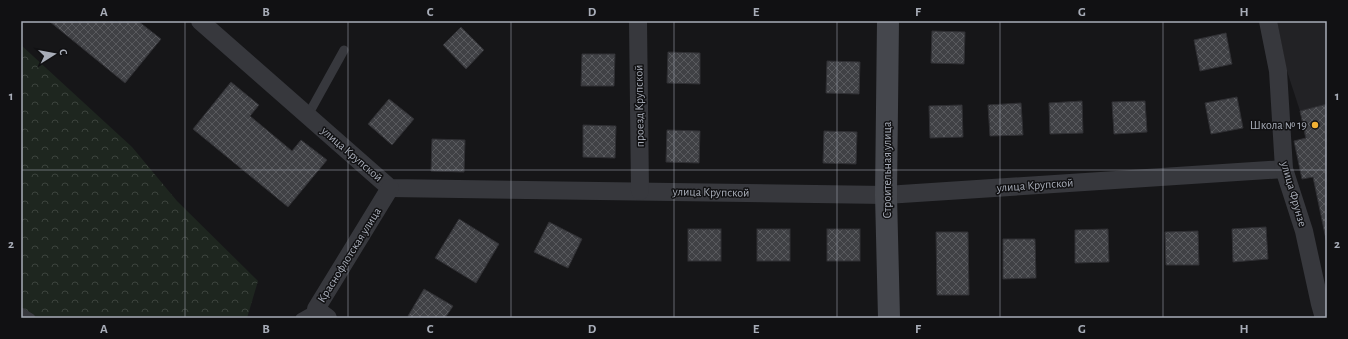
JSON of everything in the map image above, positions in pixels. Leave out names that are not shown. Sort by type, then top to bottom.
[{"type":"street","name":"улица Крупской","points":[[200,21],[390,188],[886,195],[1284,169]]},
{"type":"street","name":"проезд Крупской","points":[[638,21],[640,191]]},
{"type":"street","name":"Строительная улица","points":[[888,21],[886,195],[890,318]]},
{"type":"street","name":"улица Фрунзе","points":[[1268,21],[1278,71],[1284,169],[1304,230],[1324,318]]},
{"type":"street","name":"Краснофлотская улица","points":[[315,315],[390,188]]},
{"type":"lane","points":[[308,115],[344,50]]},
{"type":"lane","points":[[21,312],[31,318]]},
{"type":"shaded area","name":"Школа № 19","points":[[1277,21],[1327,21],[1327,244],[1313,177],[1302,179],[1294,141],[1305,138],[1300,111],[1286,68]]},
{"type":"green space","points":[[21,45],[132,147],[177,201],[258,281],[247,318],[21,318]]},
{"type":"building","points":[[49,21],[138,21],[161,39],[125,83]]},
{"type":"building","points":[[461,27],[484,50],[466,69],[443,45]]},
{"type":"building","points":[[932,31],[965,32],[964,64],[931,63]]},
{"type":"building","points":[[1226,33],[1232,64],[1200,71],[1194,40]]},
{"type":"building","points":[[668,52],[700,53],[700,84],[667,83]]},
{"type":"building","points":[[582,54],[615,54],[614,86],[581,86]]},
{"type":"building","points":[[827,61],[860,62],[859,94],[826,93]]},
{"type":"building","points":[[231,82],[259,105],[250,116],[292,151],[301,140],[327,160],[288,207],[193,129]]},
{"type":"building","points":[[1237,97],[1243,128],[1211,134],[1205,103]]},
{"type":"building","points":[[389,99],[414,119],[392,145],[368,124]]},
{"type":"building","points":[[1082,101],[1083,133],[1050,134],[1049,103]]},
{"type":"building","points":[[1145,101],[1147,132],[1114,134],[1112,102]]},
{"type":"building","points":[[1021,103],[1023,135],[990,136],[988,105]]},
{"type":"building","points":[[1327,104],[1327,244],[1313,177],[1302,179],[1294,141],[1306,138],[1300,111]]},
{"type":"building","points":[[962,105],[963,137],[930,138],[929,106]]},
{"type":"building","points":[[583,125],[616,126],[615,158],[583,157]]},
{"type":"building","points":[[667,130],[700,131],[699,163],[666,162]]},
{"type":"building","points":[[824,131],[857,132],[856,164],[823,163]]},
{"type":"building","points":[[432,139],[465,140],[464,172],[431,171]]},
{"type":"building","points":[[459,219],[499,244],[476,283],[435,258]]},
{"type":"building","points":[[549,222],[582,239],[568,268],[534,252]]},
{"type":"building","points":[[1266,227],[1268,259],[1233,262],[1232,229]]},
{"type":"building","points":[[688,229],[721,229],[721,261],[688,261]]},
{"type":"building","points":[[757,229],[790,229],[790,261],[757,261]]},
{"type":"building","points":[[827,229],[860,229],[860,261],[827,261]]},
{"type":"building","points":[[1108,229],[1109,262],[1075,263],[1075,230]]},
{"type":"building","points":[[1198,231],[1199,265],[1166,265],[1165,232]]},
{"type":"building","points":[[936,232],[968,232],[969,295],[937,295]]},
{"type":"building","points":[[1003,239],[1035,239],[1036,278],[1003,279]]},
{"type":"building","points":[[424,289],[453,306],[445,318],[411,318],[408,316]]},
{"type":"place","name":"Школа № 19","points":[[1315,125]]}]
